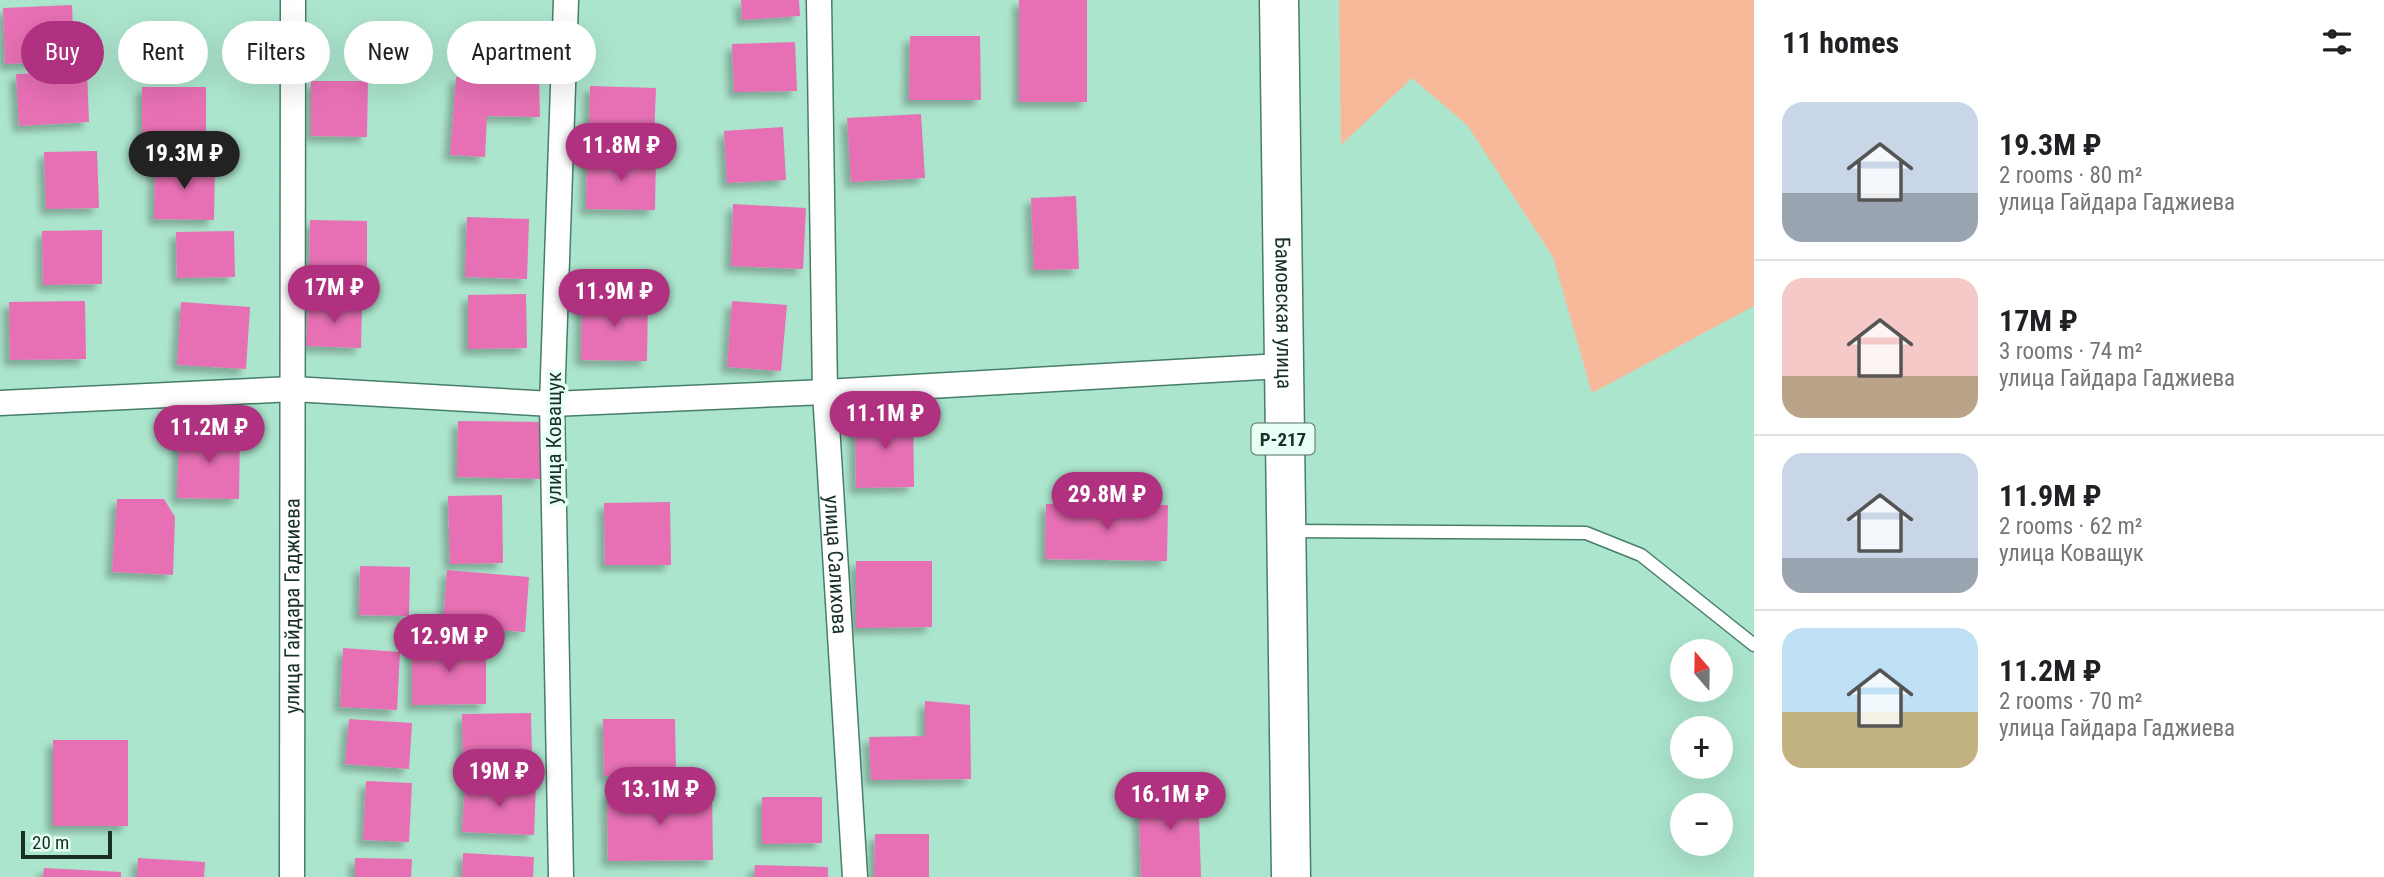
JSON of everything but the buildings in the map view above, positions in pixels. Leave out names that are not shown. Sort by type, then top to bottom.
[{"type":"highway","name":"Бамовская улица","points":[[1279,0],[1291,877]]},
{"type":"street","name":"улица Гайдара Гаджиева","points":[[292,877],[293,0]]},
{"type":"street","name":"улица Коващук","points":[[561,877],[552,404],[566,0]]},
{"type":"street","name":"улица Салихова","points":[[819,0],[825,392],[855,877]]},
{"type":"street","points":[[0,403],[293,389],[552,404],[825,392],[1282,366]]},
{"type":"lane","points":[[1285,531],[1586,533],[1641,555],[1754,645]]},
{"type":"shaded area","points":[[1339,0],[1754,0],[1754,306],[1592,393],[1553,257],[1468,126],[1412,78],[1341,145]]}]
